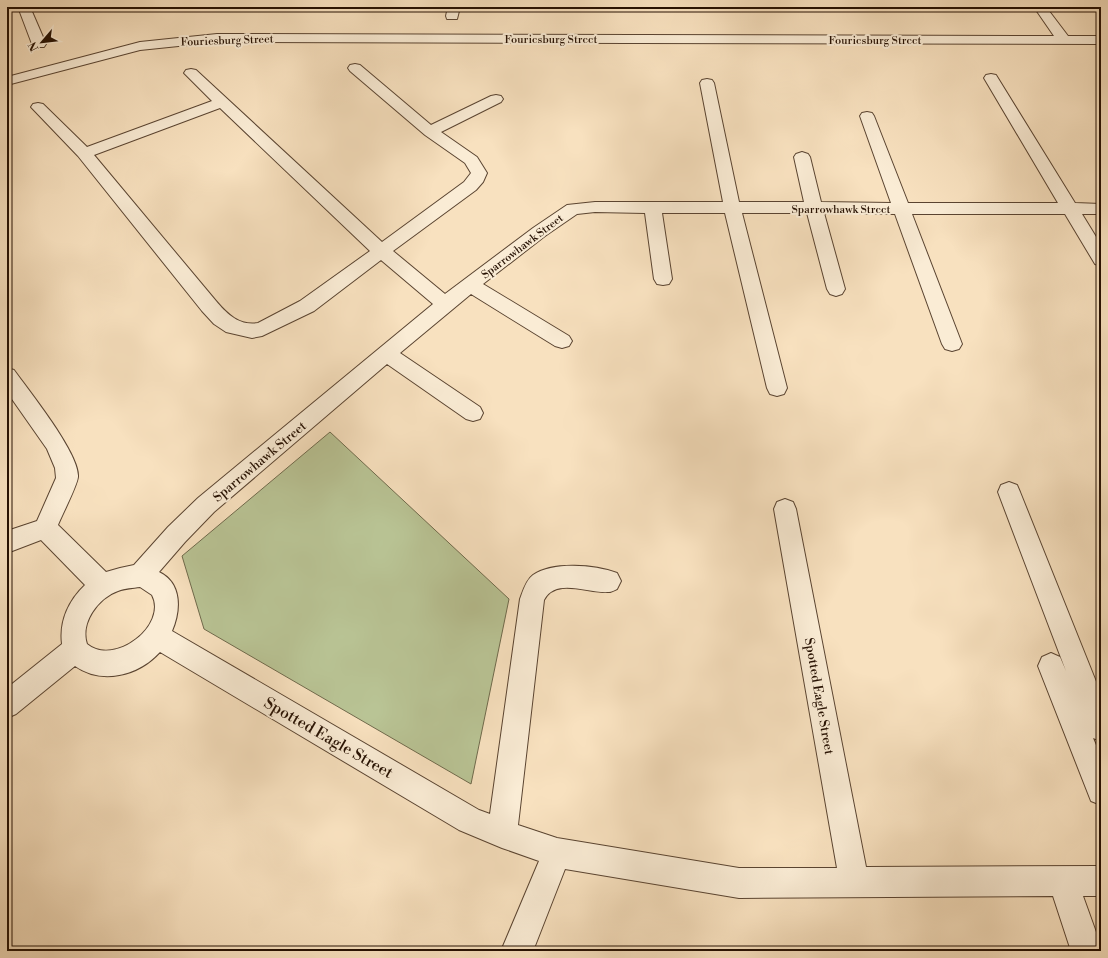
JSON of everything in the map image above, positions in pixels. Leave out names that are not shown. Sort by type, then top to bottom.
[{"type":"street","points":[[24,7],[39,44]]},
{"type":"street","points":[[1040,7],[1064,40]]},
{"type":"street","name":"Fouriesburg Street","points":[[7,82],[140,46],[216,38],[1101,40]]},
{"type":"street","points":[[38,107],[84,153],[221,319],[233,327],[252,331],[262,329],[307,306],[470,186],[477,178],[479,173],[471,160],[430,132],[355,68]]},
{"type":"street","points":[[191,73],[381,251],[445,304]]},
{"type":"street","points":[[991,78],[1101,260]]},
{"type":"street","points":[[707,82],[732,208],[777,388]]},
{"type":"street","points":[[430,132],[496,99]]},
{"type":"street","points":[[84,153],[223,102]]},
{"type":"street","name":"Sparrowhawk Street","points":[[867,116],[952,344]]},
{"type":"street","points":[[802,157],[814,209],[836,289]]},
{"type":"street","name":"Sparrowhawk Street","points":[[140,576],[165,545],[190,519],[445,304],[539,232],[561,216],[573,210],[595,208],[1101,209]]},
{"type":"street","points":[[653,208],[663,279]]},
{"type":"street","points":[[470,285],[562,341]]},
{"type":"street","points":[[386,354],[473,413]]},
{"type":"street","points":[[7,376],[55,444],[66,468],[67,478],[45,528],[7,542]]},
{"type":"street","points":[[1009,492],[1101,728]]},
{"type":"street","name":"Spotted Eagle Street","points":[[786,509],[854,882]]},
{"type":"street","points":[[45,528],[103,586]]},
{"type":"street","points":[[140,576],[152,580],[160,586],[166,598],[167,607],[164,623],[157,636],[143,651],[129,659],[110,665],[93,663],[80,655],[75,649],[72,635],[74,622],[81,607],[89,597],[103,586],[123,578],[140,576]]},
{"type":"street","points":[[502,834],[532,599],[541,583],[557,577],[609,581]]},
{"type":"street","name":"Spotted Eagle Street","points":[[157,636],[469,820],[502,834],[557,853],[740,883],[1101,880]]},
{"type":"street","points":[[7,706],[75,649]]},
{"type":"street","points":[[1051,666],[1101,791]]},
{"type":"street","points":[[517,951],[557,853]]},
{"type":"street","points":[[1063,881],[1087,951]]},
{"type":"green space","points":[[330,432],[509,599],[471,784],[204,629],[182,556]]}]
